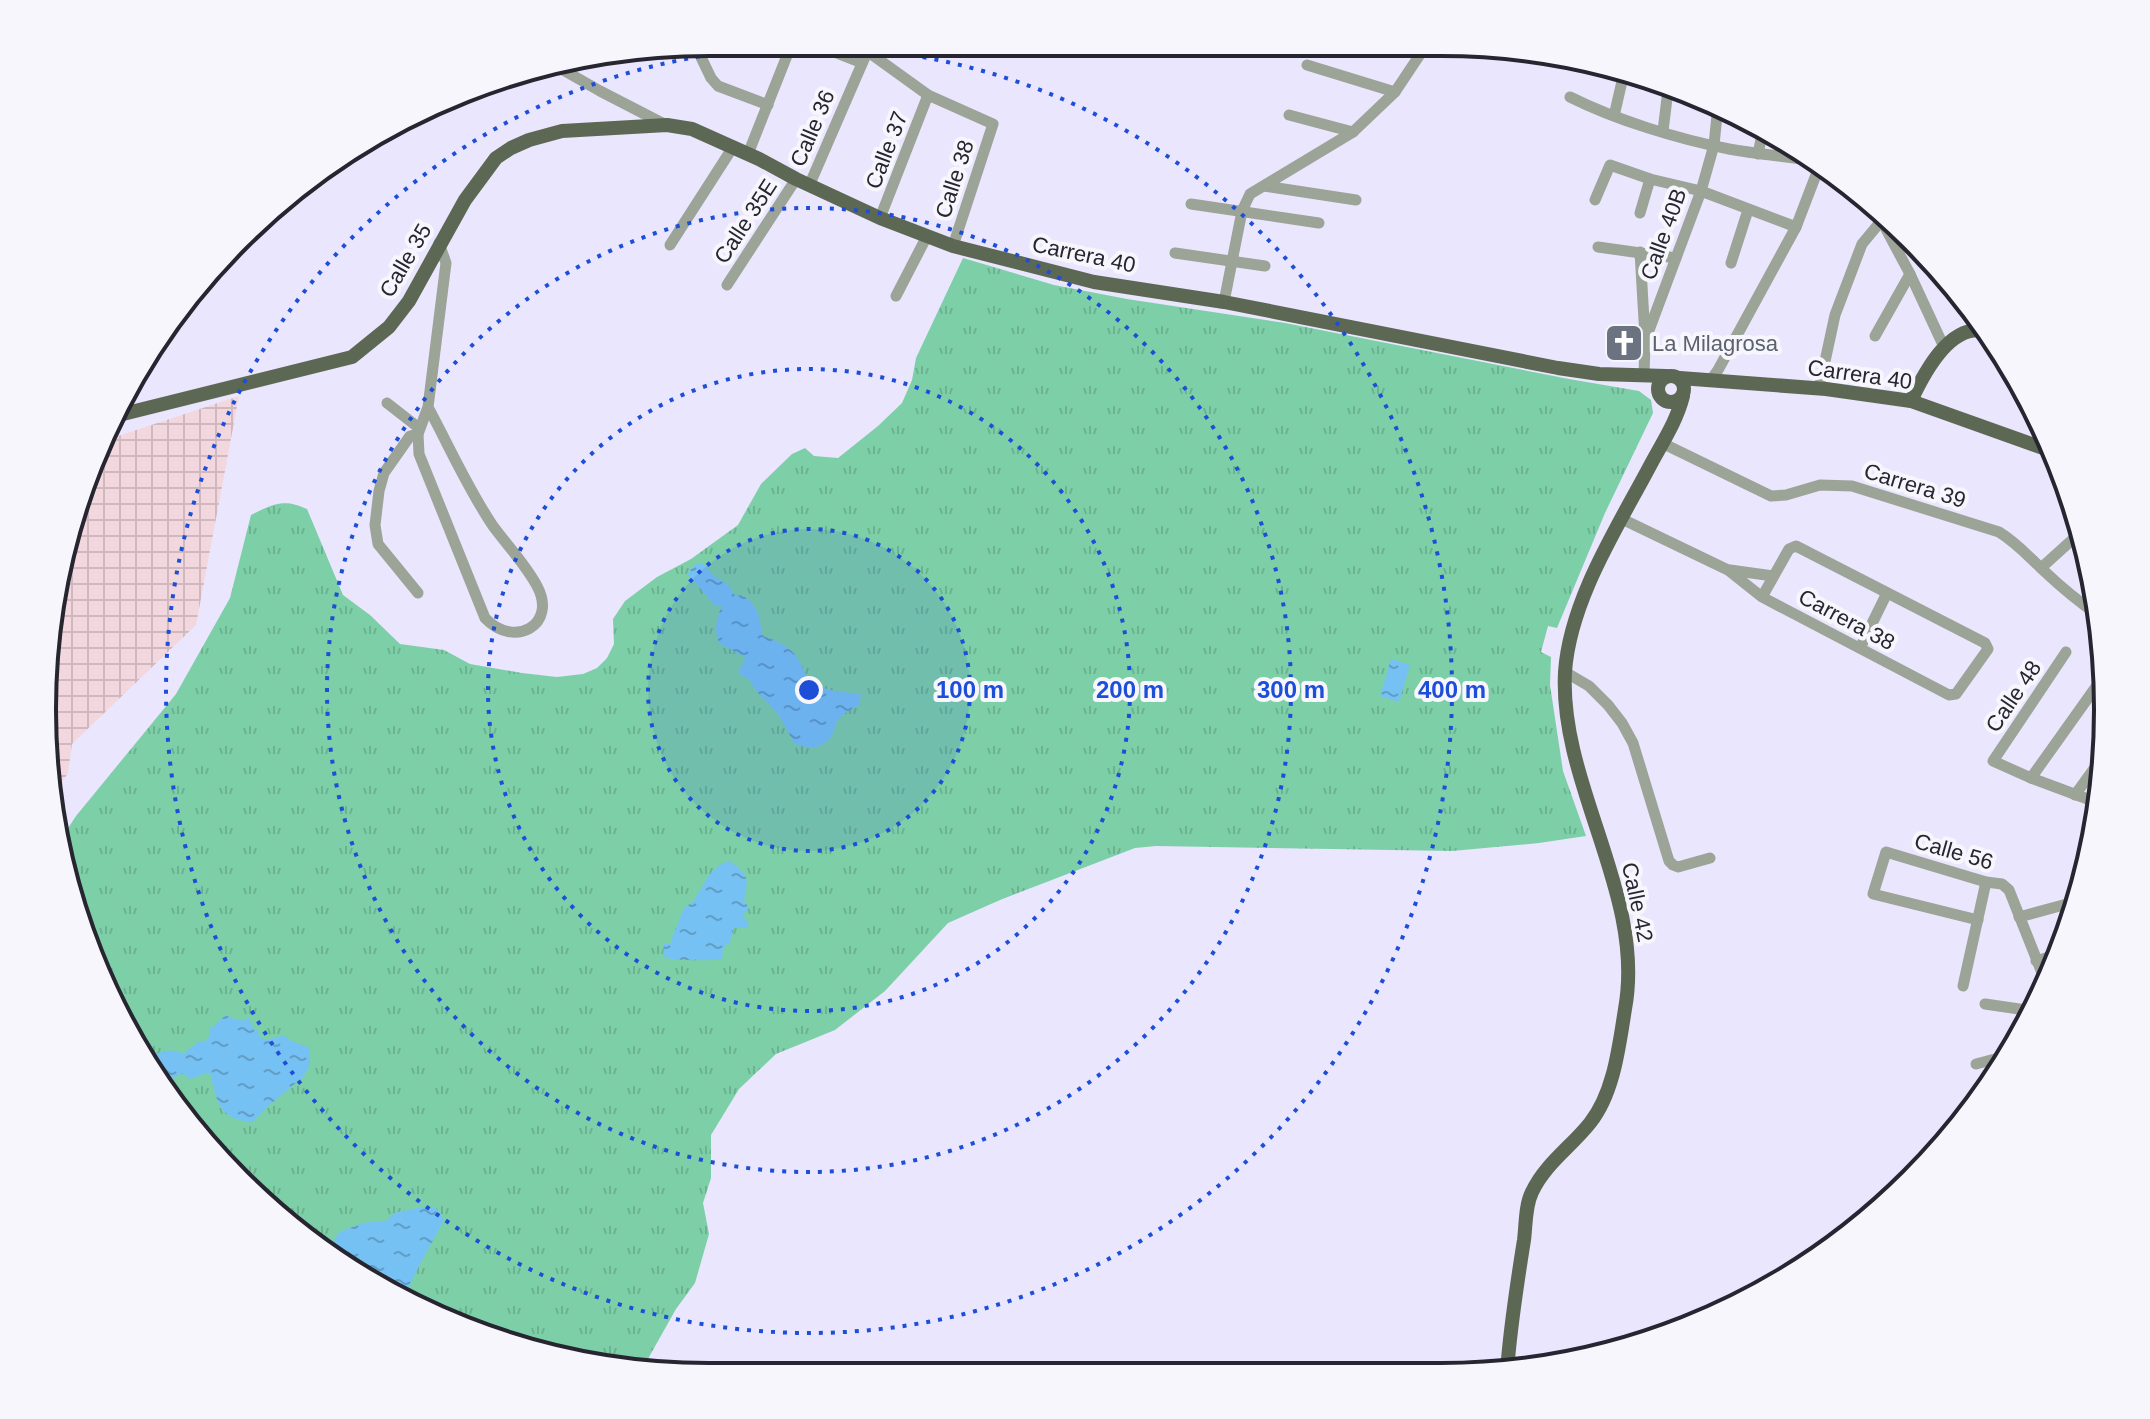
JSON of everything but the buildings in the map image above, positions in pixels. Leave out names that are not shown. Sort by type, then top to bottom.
[{"type":"main road","name":"Carrera 40","points":[[667,125],[692,129],[880,218],[953,246],[1094,282],[1224,302],[1558,368],[1639,376],[1678,386]]},
{"type":"main road","name":"Calle 35","points":[[127,413],[352,357],[389,327],[409,301],[439,243],[482,174],[496,158],[529,140],[562,131],[667,125]]},
{"type":"main road","points":[[1911,401],[1944,347],[1963,332],[1973,331]]},
{"type":"main road","name":"Carrera 40","points":[[1639,376],[1660,395]]},
{"type":"main road","name":"Carrera 40","points":[[1706,380],[1819,389],[1911,401],[2039,446]]},
{"type":"main road","points":[[1663,441],[1660,382],[1678,386],[1706,380]]},
{"type":"main road","points":[[1660,395],[1673,402],[1678,386]]},
{"type":"main road","name":"Calle 42","points":[[1508,1359],[1530,1195],[1543,1172],[1591,1122],[1602,1103],[1619,1044],[1629,989],[1623,925],[1569,727],[1565,672],[1571,636],[1597,566],[1672,427],[1678,386]]},
{"type":"street","points":[[701,56],[718,86],[768,105]]},
{"type":"street","name":"Calle 35E","points":[[748,154],[787,56]]},
{"type":"street","points":[[844,56],[862,63]]},
{"type":"street","name":"Calle 36","points":[[802,182],[865,56]]},
{"type":"street","points":[[880,56],[928,95]]},
{"type":"street","points":[[1224,302],[1242,211],[1250,194],[1353,132],[1395,92],[1419,56]]},
{"type":"street","points":[[1307,65],[1395,92]]},
{"type":"street","name":"Carrera 40","points":[[571,71],[667,125]]},
{"type":"street","points":[[1614,116],[1622,82]]},
{"type":"street","name":"Calle 38","points":[[928,95],[993,124],[953,246]]},
{"type":"street","name":"Calle 37","points":[[880,218],[928,95]]},
{"type":"street","points":[[1570,97],[1614,116],[1663,131],[1714,145],[1789,157]]},
{"type":"street","points":[[1663,131],[1667,97]]},
{"type":"street","points":[[1289,115],[1353,132]]},
{"type":"street","name":"Calle 40B","points":[[1639,376],[1645,341],[1701,191],[1714,145],[1717,117]]},
{"type":"street","points":[[1758,154],[1761,140]]},
{"type":"street","points":[[670,245],[733,147]]},
{"type":"street","points":[[1595,200],[1610,165],[1650,179],[1701,191],[1796,227]]},
{"type":"street","points":[[1706,380],[1718,370],[1796,227],[1816,175]]},
{"type":"street","points":[[1640,213],[1650,179]]},
{"type":"street","name":"Calle 35E","points":[[727,285],[802,182]]},
{"type":"street","points":[[1264,186],[1356,200]]},
{"type":"street","points":[[1191,204],[1319,223]]},
{"type":"street","points":[[1731,263],[1748,210]]},
{"type":"street","points":[[1819,389],[1835,315],[1862,244],[1878,225]]},
{"type":"street","points":[[1890,235],[1944,347]]},
{"type":"street","points":[[896,296],[927,236]]},
{"type":"street","points":[[428,407],[492,524],[538,586],[543,602],[541,616],[532,627],[514,633],[495,629],[485,618],[419,454],[418,431],[428,407],[446,263],[439,243]]},
{"type":"street","points":[[1598,247],[1676,258]]},
{"type":"street","points":[[1640,252],[1645,341]]},
{"type":"street","points":[[1175,253],[1265,266]]},
{"type":"street","points":[[1875,336],[1910,274]]},
{"type":"street","points":[[387,403],[418,431]]},
{"type":"street","points":[[418,431],[410,436],[384,473],[375,525],[378,544],[418,593]]},
{"type":"street","name":"Carrera 39","points":[[1663,441],[1771,496],[1820,485],[1852,486],[1999,532],[2016,542],[2085,606]]},
{"type":"street","name":"Carrera 38","points":[[1622,519],[1728,570],[1762,597],[1952,696],[1956,694],[1988,645],[1887,593]]},
{"type":"street","points":[[2041,568],[2072,540]]},
{"type":"street","points":[[1762,597],[1792,547],[1796,546],[1887,593],[1860,648]]},
{"type":"street","name":"Carrera 38","points":[[1728,570],[1773,576]]},
{"type":"street","name":"Calle 48","points":[[2031,778],[1993,761],[2066,652]]},
{"type":"street","points":[[1565,672],[1589,686],[1622,723],[1633,743],[1669,861],[1678,867],[1710,858]]},
{"type":"street","points":[[2087,799],[2031,778],[2094,690]]},
{"type":"street","points":[[2075,795],[2090,774]]},
{"type":"street","name":"Calle 56","points":[[1978,920],[1873,894],[1886,852],[2002,884],[2009,890],[2019,917]]},
{"type":"street","points":[[1963,986],[1986,882]]},
{"type":"street","points":[[2040,969],[2019,917],[2064,905]]},
{"type":"street","points":[[2036,961],[2045,958]]},
{"type":"street","points":[[1985,1004],[2021,1009]]},
{"type":"street","points":[[1976,1064],[1992,1060]]},
{"type":"shaded area","points":[[239,396],[196,625],[72,744],[68,773],[61,784],[56,710],[62,624],[78,540],[116,437]]},
{"type":"green space","points":[[963,258],[1054,285],[1285,323],[1639,391],[1651,400],[1653,413],[1605,513],[1557,628],[1548,626],[1541,652],[1551,657],[1550,685],[1563,771],[1586,836],[1452,851],[1135,848],[948,923],[885,991],[835,1030],[776,1054],[739,1089],[711,1135],[711,1178],[703,1203],[709,1234],[695,1283],[676,1309],[648,1360],[582,1350],[499,1328],[420,1296],[346,1253],[247,1172],[166,1073],[123,999],[106,960],[78,879],[68,829],[176,694],[230,598],[251,515],[279,504],[307,509],[343,595],[370,615],[400,644],[444,650],[470,664],[522,673],[557,677],[583,674],[597,668],[607,658],[614,644],[613,619],[625,601],[738,525],[761,484],[792,454],[805,448],[814,456],[838,458],[878,426],[902,403],[912,380],[916,358]]},
{"type":"water","points":[[702,563],[727,584],[735,596],[742,595],[753,604],[763,636],[792,652],[812,682],[829,690],[861,694],[859,705],[840,718],[831,736],[822,745],[795,744],[778,714],[748,678],[740,675],[746,658],[719,643],[717,638],[716,624],[722,606],[713,605],[687,574],[696,564]]},
{"type":"water","points":[[1391,659],[1410,665],[1399,702],[1380,696]]},
{"type":"water","points":[[730,861],[746,878],[744,901],[749,908],[744,918],[749,923],[747,928],[734,928],[730,942],[723,948],[722,959],[663,957],[664,944],[672,944],[684,908],[693,902],[709,875],[721,864]]},
{"type":"water","points":[[226,1015],[240,1020],[249,1018],[259,1037],[267,1040],[284,1035],[310,1048],[310,1065],[303,1077],[253,1122],[233,1118],[221,1108],[210,1073],[190,1079],[182,1073],[171,1079],[155,1055],[169,1051],[183,1054],[198,1042],[208,1040],[210,1029]]},
{"type":"water","points":[[422,1207],[436,1208],[444,1219],[408,1289],[332,1243],[340,1232],[362,1223],[386,1221],[394,1213]]},
{"type":"place","name":"La Milagrosa","points":[[1624,343]]}]
